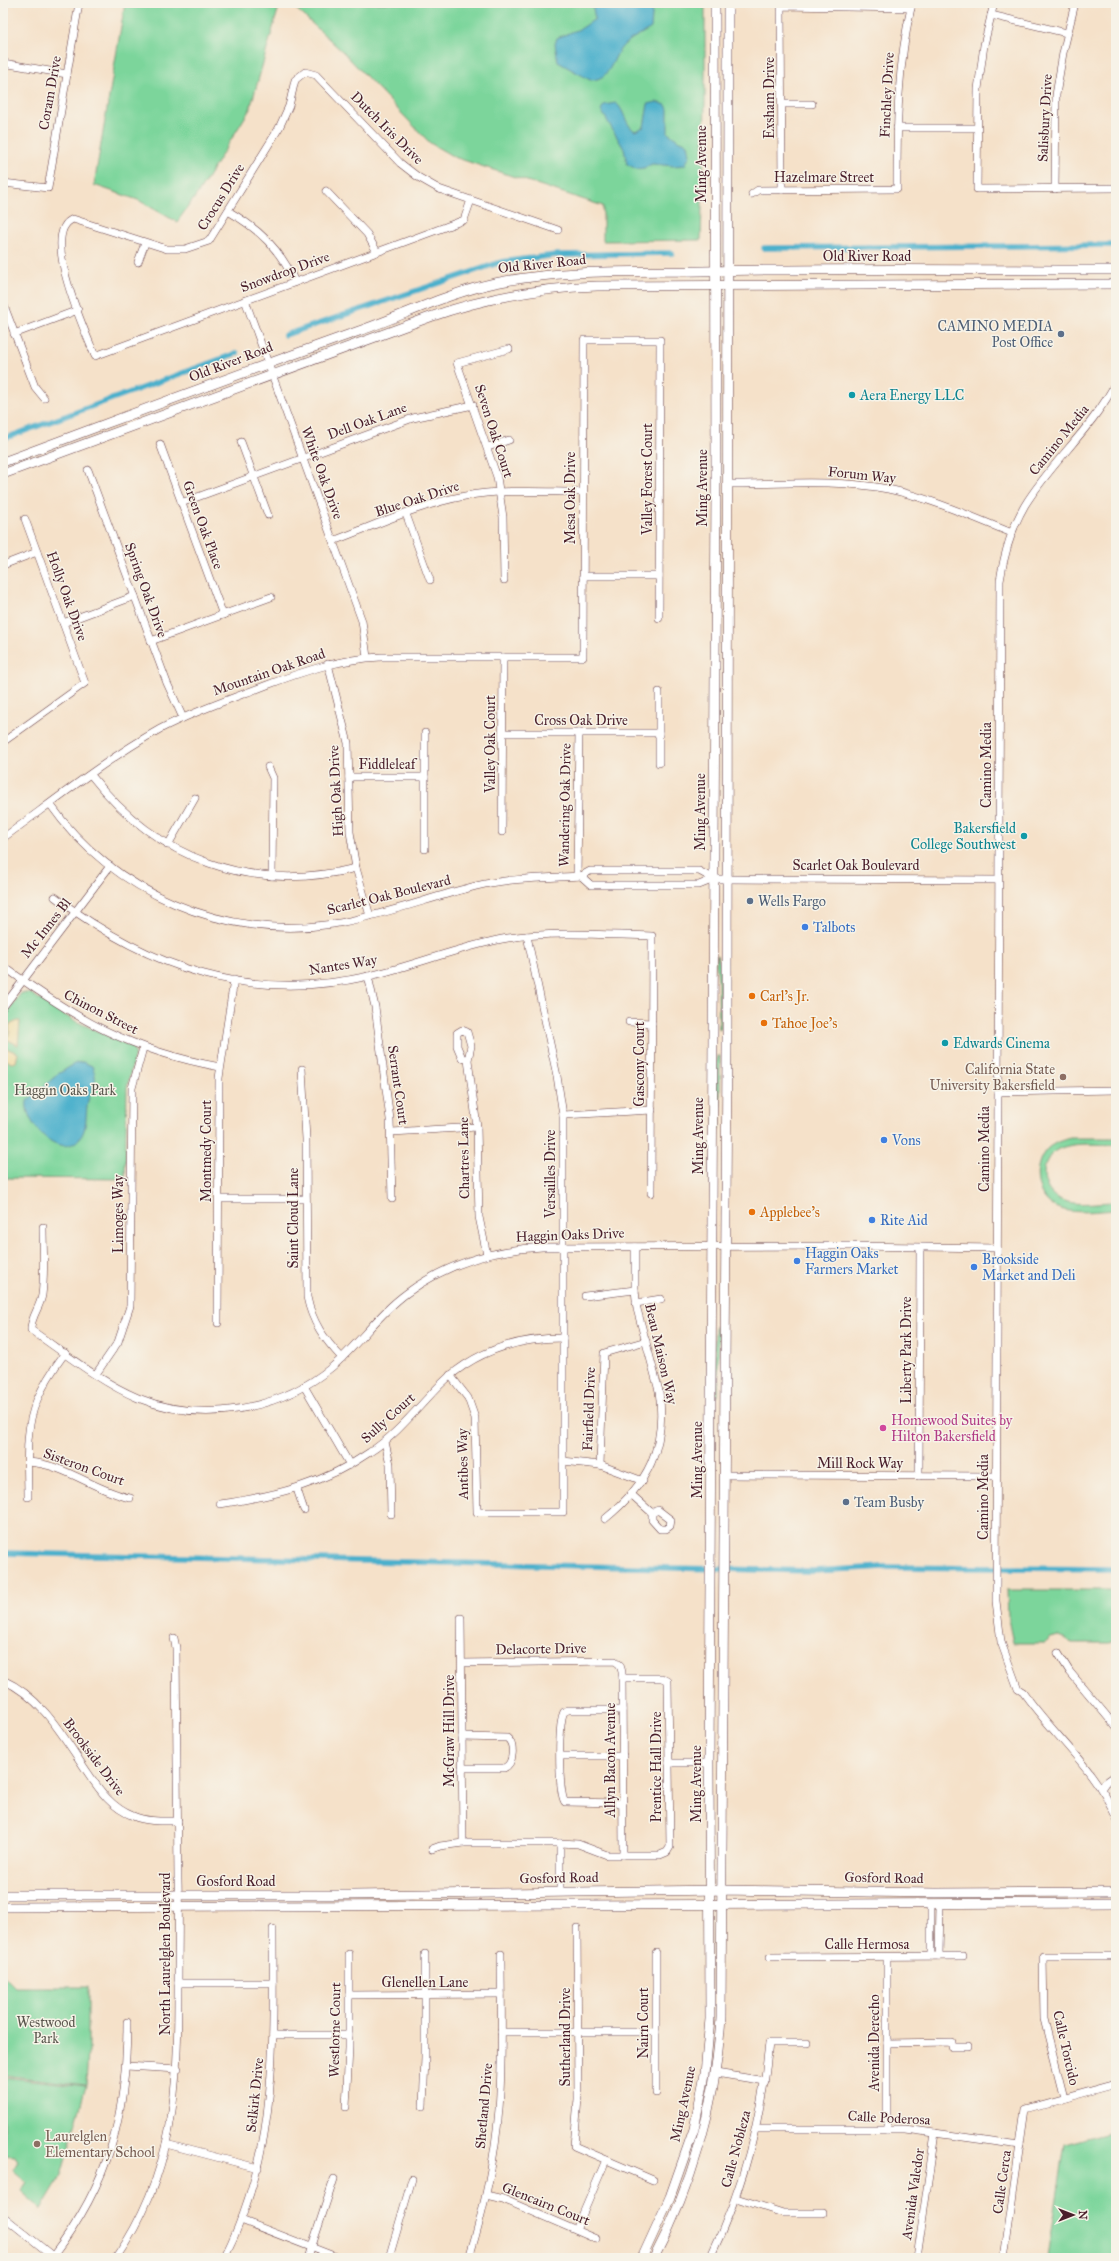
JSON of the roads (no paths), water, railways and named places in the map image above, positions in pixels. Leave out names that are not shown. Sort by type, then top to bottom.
[{"type":"main road","name":"Ming Avenue","points":[[642,2258],[675,2186],[689,2146],[700,2102],[710,2019],[709,1763],[712,1577],[711,1247],[716,286],[715,3]]},
{"type":"main road","name":"Ming Avenue","points":[[654,2258],[675,2217],[692,2173],[705,2128],[716,2073],[721,2017],[724,1576],[724,1247],[727,1048],[728,3]]},
{"type":"main road","name":"Old River Road","points":[[3,462],[268,362],[363,330],[443,298],[494,283],[572,273],[715,270],[1116,270]]},
{"type":"main road","name":"Old River Road","points":[[3,474],[272,373],[446,311],[495,298],[572,287],[1116,284]]},
{"type":"main road","points":[[711,1427],[716,1466],[724,1475]]},
{"type":"main road","name":"Gosford Road","points":[[3,1895],[178,1895],[722,1890],[936,1893],[1116,1892]]},
{"type":"main road","points":[[490,1906],[502,1900],[552,1900],[560,1892]]},
{"type":"main road","name":"Gosford Road","points":[[3,1907],[722,1906],[1116,1903]]},
{"type":"street","name":"Coram Drive","points":[[3,183],[48,188],[79,3]]},
{"type":"street","points":[[994,3],[980,70],[976,128],[977,189],[1116,188]]},
{"type":"street","name":"Salisbury Drive","points":[[1055,189],[1056,95],[1067,33],[1075,3]]},
{"type":"street","points":[[815,5],[911,5]]},
{"type":"street","name":"Exsham Drive","points":[[782,190],[781,6],[815,5]]},
{"type":"street","name":"Finchley Drive","points":[[897,189],[897,128],[900,67],[911,5]]},
{"type":"street","points":[[991,15],[1067,33]]},
{"type":"street","points":[[3,63],[67,74]]},
{"type":"street","name":"Crocus Drive","points":[[78,310],[63,270],[60,252],[63,228],[69,221],[78,220],[145,243],[176,249],[194,247],[209,242],[279,128],[289,106],[297,76],[305,72],[316,75]]},
{"type":"street","name":"Dutch Iris Drive","points":[[316,75],[409,170],[439,189],[558,230]]},
{"type":"street","points":[[782,104],[812,104]]},
{"type":"street","points":[[897,128],[976,128]]},
{"type":"street","name":"Hazelmare Street","points":[[752,194],[758,190],[897,189]]},
{"type":"street","points":[[326,191],[367,234],[377,252]]},
{"type":"street","name":"Snowdrop Drive","points":[[78,310],[95,356],[464,220],[471,200]]},
{"type":"street","points":[[228,211],[249,224],[269,240],[283,259],[295,282]]},
{"type":"street","points":[[138,262],[145,243]]},
{"type":"street","name":"White Oak Drive","points":[[245,300],[362,621],[367,657]]},
{"type":"street","points":[[3,303],[35,387],[44,398]]},
{"type":"street","points":[[14,334],[78,310]]},
{"type":"street","name":"Mesa Oak Drive","points":[[583,657],[584,340],[660,340]]},
{"type":"street","name":"Valley Forest Court","points":[[659,618],[660,340]]},
{"type":"street","name":"Seven Oak Court","points":[[504,580],[504,531],[500,492],[488,447],[457,363],[509,349]]},
{"type":"street","name":"Camino Media","points":[[1116,382],[1095,417],[1034,492],[1012,533],[1003,564],[999,594],[996,1476],[996,1575],[998,1627],[1004,1653],[1018,1689],[1023,1692],[1101,1789],[1116,1817]]},
{"type":"street","name":"Dell Oak Lane","points":[[181,503],[413,418],[473,405]]},
{"type":"street","points":[[488,447],[509,440]]},
{"type":"street","points":[[241,442],[268,515]]},
{"type":"street","name":"Green Oak Place","points":[[160,444],[222,615]]},
{"type":"street","name":"Spring Oak Drive","points":[[88,470],[167,683],[183,718]]},
{"type":"street","name":"Forum Way","points":[[727,484],[851,484],[888,489],[925,499],[1012,533]]},
{"type":"street","name":"Blue Oak Drive","points":[[333,541],[447,500],[500,492],[584,492]]},
{"type":"street","points":[[406,514],[430,580]]},
{"type":"street","name":"Holly Oak Drive","points":[[3,742],[85,683],[25,519]]},
{"type":"street","points":[[3,565],[37,552]]},
{"type":"street","points":[[583,576],[659,576]]},
{"type":"street","points":[[63,623],[135,596]]},
{"type":"street","points":[[151,641],[271,597]]},
{"type":"street","name":"Mountain Oak Road","points":[[3,838],[140,741],[183,718],[328,664],[367,657],[583,657]]},
{"type":"street","name":"Valley Oak Court","points":[[502,832],[503,657]]},
{"type":"street","name":"High Oak Drive","points":[[328,664],[348,743],[350,832],[356,868],[370,916]]},
{"type":"street","points":[[659,692],[659,763]]},
{"type":"street","points":[[425,733],[425,850]]},
{"type":"street","name":"Cross Oak Drive","points":[[503,733],[659,733]]},
{"type":"street","name":"Wandering Oak Drive","points":[[579,733],[579,876]]},
{"type":"street","points":[[268,767],[273,778],[272,876]]},
{"type":"street","points":[[91,775],[128,816],[168,845],[219,867],[272,876],[306,876],[356,868]]},
{"type":"street","name":"Fiddleleaf","points":[[349,777],[425,777]]},
{"type":"street","points":[[168,845],[195,798]]},
{"type":"street","name":"Scarlet Oak Boulevard","points":[[50,804],[80,840],[110,866],[162,899],[201,914],[234,922],[270,927],[311,927],[370,916],[495,882],[579,876],[590,870],[699,871],[714,879]]},
{"type":"street","name":"Mc Innes Bl","points":[[3,1006],[110,866]]},
{"type":"street","name":"Scarlet Oak Boulevard","points":[[579,876],[591,885],[699,885],[714,879],[726,878],[998,880]]},
{"type":"street","name":"Nantes Way","points":[[56,897],[75,912],[114,938],[147,954],[187,969],[234,980],[295,985],[330,982],[368,976],[492,941],[527,936],[652,936]]},
{"type":"street","name":"Versailles Drive","points":[[527,936],[557,1076],[563,1115],[563,1512]]},
{"type":"street","name":"Gascony Court","points":[[651,1193],[652,936]]},
{"type":"street","name":"Chinon Street","points":[[3,966],[47,999],[84,1021],[143,1048],[177,1058],[220,1067]]},
{"type":"street","name":"Serrant Court","points":[[368,976],[375,1007],[392,1132],[392,1199]]},
{"type":"street","name":"Montmedy Court","points":[[218,1323],[220,1067],[234,980]]},
{"type":"street","points":[[629,1022],[652,1023]]},
{"type":"street","name":"Limoges Way","points":[[96,1374],[118,1342],[130,1306],[132,1088],[143,1048]]},
{"type":"street","name":"Chartres Lane","points":[[468,1060],[477,1127],[478,1212],[487,1255]]},
{"type":"street","name":"Saint Cloud Lane","points":[[302,1069],[306,1139],[306,1285],[308,1307],[321,1334],[342,1358]]},
{"type":"street","points":[[998,1092],[1116,1090]]},
{"type":"street","points":[[563,1115],[652,1110]]},
{"type":"street","points":[[392,1132],[477,1127]]},
{"type":"street","points":[[219,1199],[306,1199]]},
{"type":"street","name":"Haggin Oaks Drive","points":[[43,1227],[43,1288],[38,1308],[31,1323],[31,1330],[96,1374],[140,1398],[172,1408],[202,1411],[232,1410],[261,1404],[304,1386],[342,1358],[381,1314],[408,1292],[443,1271],[487,1255],[525,1248],[564,1246],[997,1248]]},
{"type":"street","name":"Beau Maison Way","points":[[605,1519],[632,1495],[643,1481],[656,1451],[662,1419],[659,1391],[636,1303],[635,1247]]},
{"type":"street","name":"Liberty Park Drive","points":[[919,1476],[920,1248]]},
{"type":"street","points":[[585,1296],[635,1290]]},
{"type":"street","points":[[636,1303],[662,1299]]},
{"type":"street","name":"Sully Court","points":[[220,1504],[274,1496],[297,1489],[350,1465],[385,1442],[412,1416],[450,1375],[479,1356],[504,1345],[530,1339],[563,1338]]},
{"type":"street","name":"Fairfield Drive","points":[[600,1465],[604,1353],[646,1341]]},
{"type":"street","points":[[28,1497],[30,1427],[36,1402],[47,1379],[65,1353]]},
{"type":"street","name":"Antibes Way","points":[[450,1375],[468,1398],[475,1418],[477,1512],[563,1512]]},
{"type":"street","points":[[304,1386],[350,1465]]},
{"type":"street","points":[[385,1442],[390,1470],[391,1514]]},
{"type":"street","points":[[563,1461],[600,1465],[643,1481]]},
{"type":"street","name":"Sisteron Court","points":[[28,1462],[52,1466],[113,1493],[130,1498]]},
{"type":"street","name":"Mill Rock Way","points":[[724,1475],[996,1476]]},
{"type":"street","points":[[297,1489],[304,1510]]},
{"type":"street","points":[[632,1495],[652,1513]]},
{"type":"street","name":"McGraw Hill Drive","points":[[461,1618],[463,1843]]},
{"type":"street","name":"North Laurelglen Boulevard","points":[[116,2258],[144,2207],[166,2144],[175,2102],[178,2069],[179,1907],[176,1648],[174,1638]]},
{"type":"street","points":[[1058,1653],[1070,1672],[1115,1724]]},
{"type":"street","name":"Delacorte Drive","points":[[462,1663],[614,1661],[620,1665]]},
{"type":"street","name":"Allyn Bacon Avenue","points":[[620,1665],[622,1678],[623,1855]]},
{"type":"street","name":"Prentice Hall Drive","points":[[622,1678],[662,1678],[668,1681],[670,1847],[667,1852],[660,1855],[623,1855]]},
{"type":"street","name":"Brookside Drive","points":[[3,1680],[21,1690],[38,1704],[100,1792],[115,1806],[139,1818],[178,1821]]},
{"type":"street","points":[[622,1710],[568,1710],[564,1712],[561,1721],[561,1794],[565,1802],[568,1804],[623,1803]]},
{"type":"street","points":[[462,1737],[507,1738],[511,1743],[512,1760],[508,1766],[462,1768]]},
{"type":"street","points":[[561,1756],[623,1756]]},
{"type":"street","points":[[669,1763],[709,1763]]},
{"type":"street","points":[[1101,1789],[1105,1783],[1116,1774]]},
{"type":"street","points":[[432,1850],[440,1846],[463,1843],[560,1843],[578,1844],[606,1855],[623,1855]]},
{"type":"street","points":[[560,1843],[560,1892]]},
{"type":"street","points":[[931,1956],[936,1905]]},
{"type":"street","points":[[936,1905],[939,1956]]},
{"type":"street","name":"Sutherland Drive","points":[[577,1928],[578,2099],[574,2146],[606,2160]]},
{"type":"street","name":"Selkirk Drive","points":[[224,2258],[241,2220],[258,2168],[270,2097],[273,2036],[273,1929]]},
{"type":"street","name":"Nairn Court","points":[[656,1953],[656,2093]]},
{"type":"street","name":"Westlorne Court","points":[[346,2107],[349,2035],[349,1954]]},
{"type":"street","points":[[423,2106],[425,1954]]},
{"type":"street","name":"Shetland Drive","points":[[470,2258],[486,2195],[499,2108],[501,1954]]},
{"type":"street","name":"Calle Hermosa","points":[[770,1957],[964,1956]]},
{"type":"street","name":"Calle Torcido","points":[[1064,2098],[1044,2019],[1043,1956],[1116,1956]]},
{"type":"street","name":"Avenida Derecho","points":[[887,1957],[887,2129]]},
{"type":"street","points":[[178,1983],[273,1983]]},
{"type":"street","name":"Glenellen Lane","points":[[349,1995],[501,1994]]},
{"type":"street","points":[[3,2216],[54,2257],[85,2208],[107,2161],[121,2112],[126,2066],[127,2022]]},
{"type":"street","points":[[501,2032],[656,2032]]},
{"type":"street","points":[[273,2036],[349,2035]]},
{"type":"street","points":[[887,2043],[952,2042],[952,2047],[967,2047]]},
{"type":"street","name":"Calle Nobleza","points":[[710,2258],[736,2198],[756,2129],[765,2080],[769,2043],[807,2043]]},
{"type":"street","points":[[126,2066],[178,2069]]},
{"type":"street","points":[[716,2073],[765,2080]]},
{"type":"street","points":[[1064,2098],[1116,2084]]},
{"type":"street","name":"Calle Cerca","points":[[1004,2258],[1026,2109],[1064,2098]]},
{"type":"street","name":"Calle Poderosa","points":[[756,2129],[887,2129],[935,2133],[1020,2145]]},
{"type":"street","name":"Avenida Valedor","points":[[917,2258],[935,2133]]},
{"type":"street","points":[[166,2144],[258,2168]]},
{"type":"street","points":[[576,2230],[606,2160],[654,2180]]},
{"type":"street","points":[[308,2258],[334,2179]]},
{"type":"street","points":[[389,2258],[412,2179]]},
{"type":"street","name":"Glencairn Court","points":[[486,2195],[503,2199],[596,2239]]},
{"type":"street","points":[[736,2198],[783,2213],[822,2213]]},
{"type":"street","points":[[241,2220],[339,2258]]},
{"type":"water","points":[[592,3],[653,3],[651,28],[632,39],[622,47],[610,68],[602,77],[590,80],[558,62],[555,44],[557,38],[582,28],[595,19]]},
{"type":"water","points":[[657,102],[666,105],[668,109],[668,133],[678,140],[688,144],[690,155],[685,165],[674,166],[652,164],[644,168],[636,169],[627,164],[624,149],[601,110],[604,105],[616,103],[622,110],[631,128],[635,131],[644,127],[648,104]]},
{"type":"water","points":[[83,1062],[92,1066],[95,1076],[87,1106],[84,1131],[79,1139],[71,1145],[62,1145],[53,1142],[44,1136],[37,1128],[27,1110],[27,1101],[58,1074],[76,1063]]},
{"type":"waterway","points":[[764,248],[1116,245]]},
{"type":"waterway","points":[[285,335],[501,262],[556,255],[672,253]]},
{"type":"waterway","points":[[3,439],[237,353]]},
{"type":"waterway","points":[[3,1553],[813,1571],[884,1567],[1116,1569]]},
{"type":"place","name":"CAMINO MEDIA Post Office","points":[[1061,334]]},
{"type":"place","name":"Aera Energy LLC","points":[[852,395]]},
{"type":"place","name":"Bakersfield College Southwest","points":[[1024,836]]},
{"type":"place","name":"Wells Fargo","points":[[750,901]]},
{"type":"place","name":"Talbots","points":[[805,927]]},
{"type":"place","name":"Carl's Jr.","points":[[752,996]]},
{"type":"place","name":"Tahoe Joe's","points":[[764,1023]]},
{"type":"place","name":"Edwards Cinema","points":[[945,1043]]},
{"type":"place","name":"California State University Bakersfield","points":[[1063,1077]]},
{"type":"place","name":"Vons","points":[[884,1140]]},
{"type":"place","name":"Applebee's","points":[[752,1212]]},
{"type":"place","name":"Rite Aid","points":[[872,1220]]},
{"type":"place","name":"Haggin Oaks Farmers Market","points":[[797,1261]]},
{"type":"place","name":"Brookside Market and Deli","points":[[974,1267]]},
{"type":"place","name":"Homewood Suites by Hilton Bakersfield","points":[[883,1428]]},
{"type":"place","name":"Team Busby","points":[[846,1502]]},
{"type":"place","name":"Laurelglen Elementary School","points":[[37,2144]]},
{"type":"park label","name":"Haggin Oaks Park","points":[[65,1090]]},
{"type":"park label","name":"Westwood Park","points":[[46,2030]]}]
